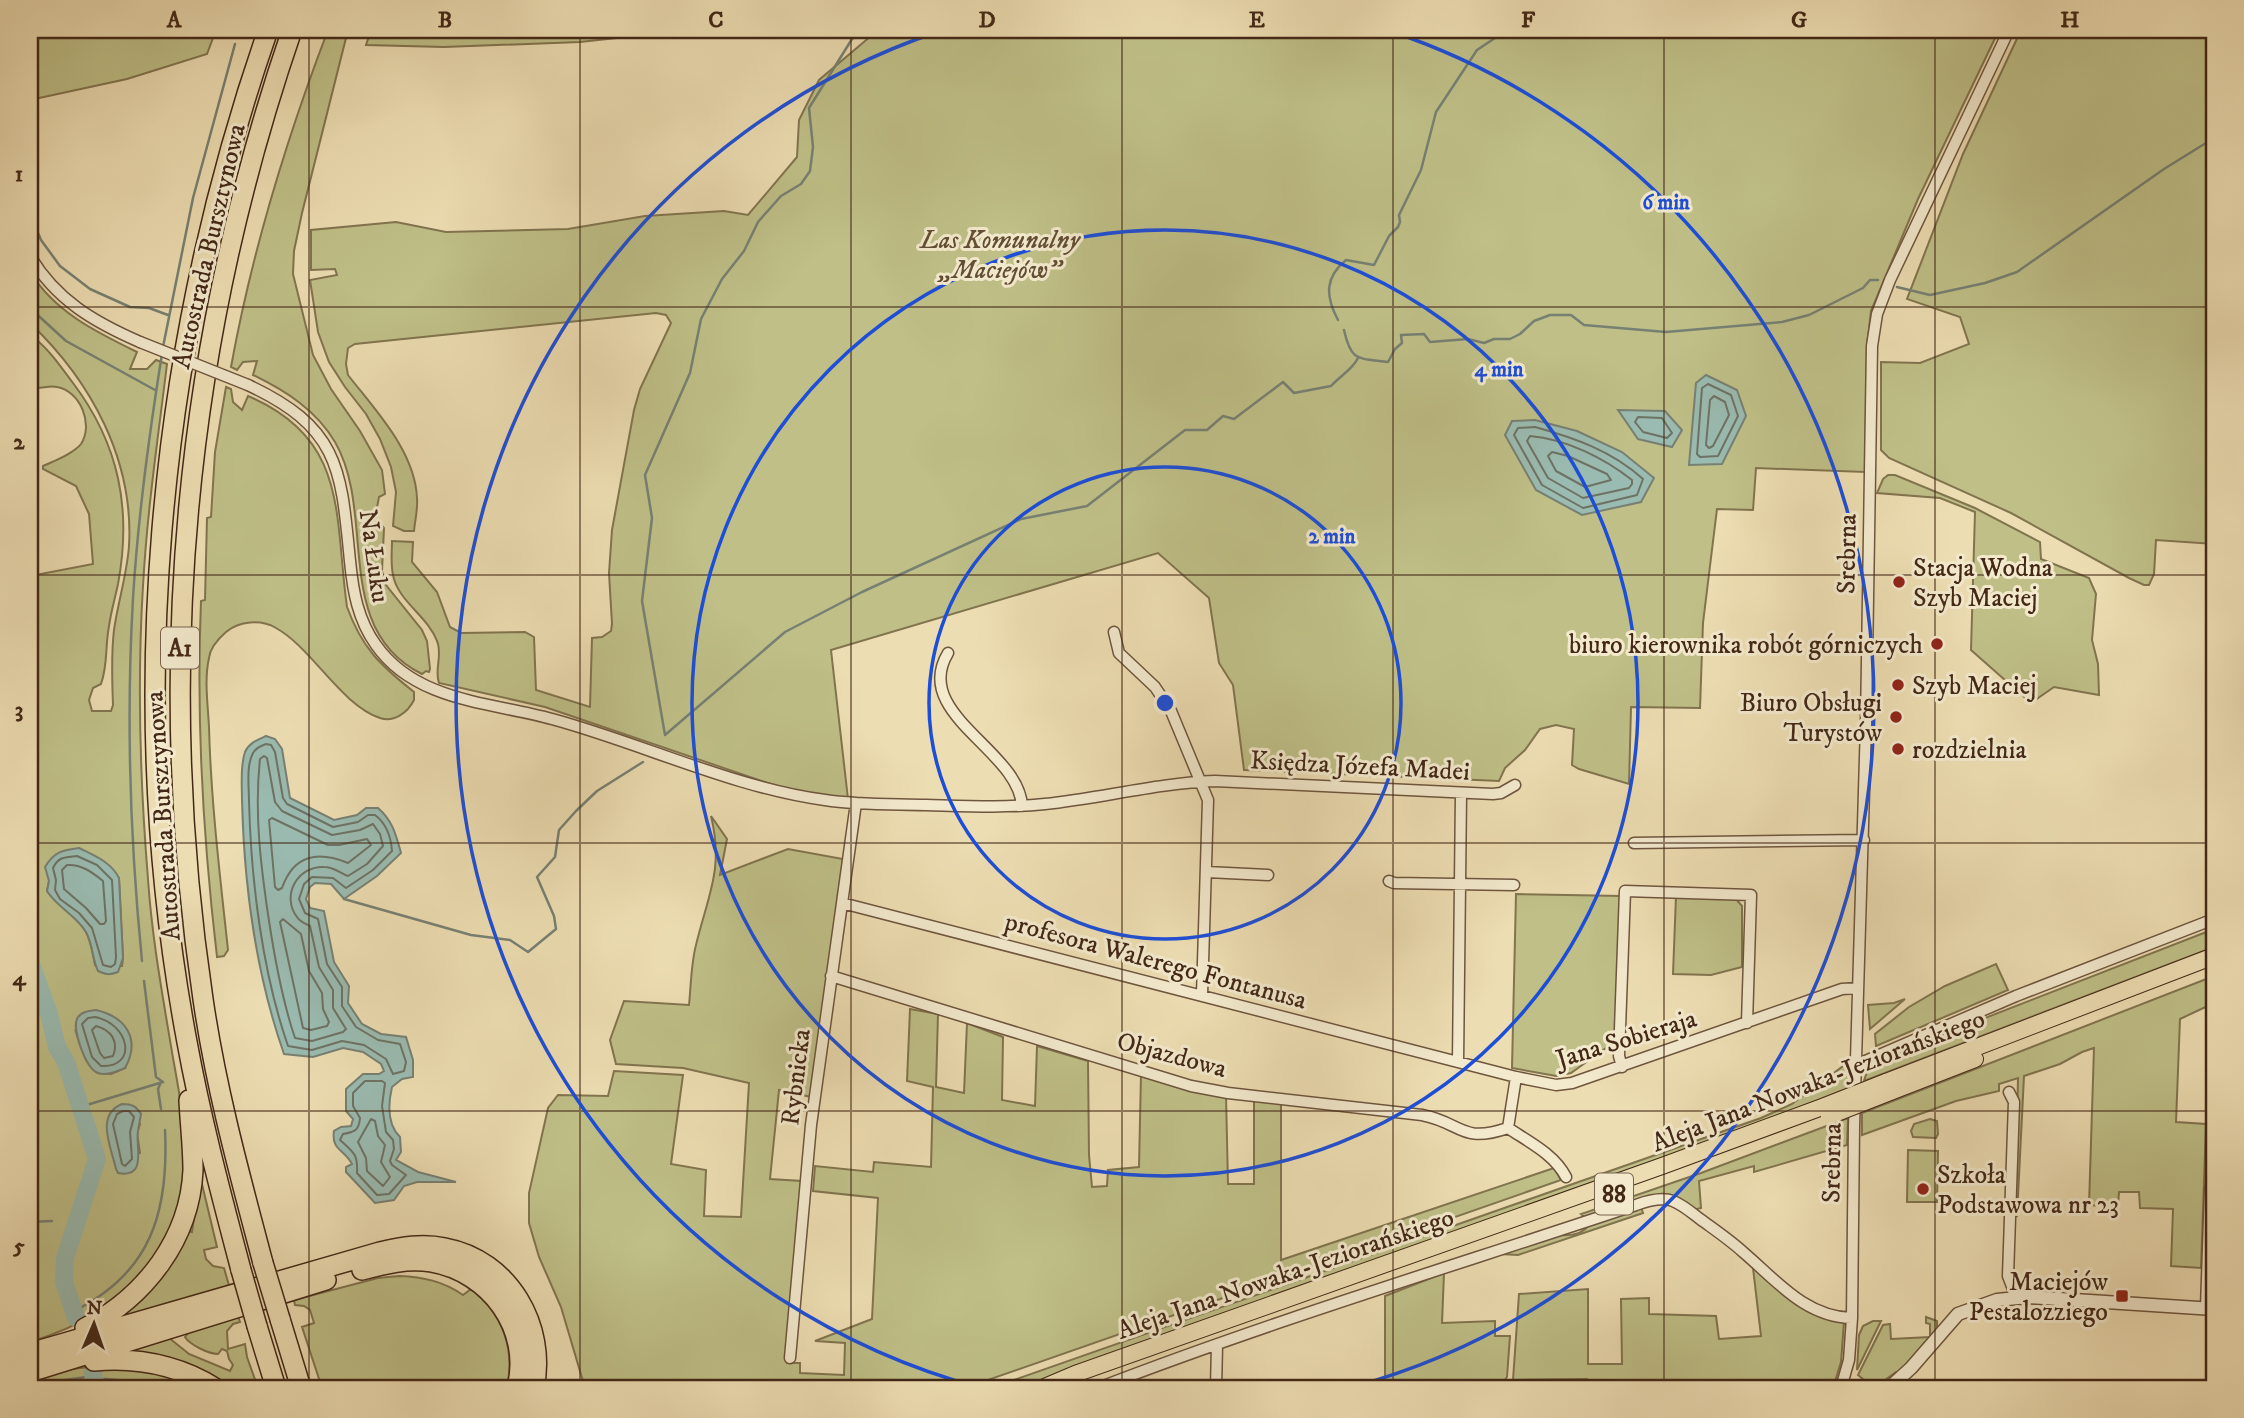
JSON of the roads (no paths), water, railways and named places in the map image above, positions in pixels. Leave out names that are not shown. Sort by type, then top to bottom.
[{"type":"highway","name":"Autostrada Bursztynowa","points":[[268,30],[233,138],[196,288],[178,386],[161,545],[156,717],[160,817],[168,911],[187,1043],[210,1154],[276,1388]]},
{"type":"highway","name":"Autostrada Bursztynowa","points":[[292,30],[255,146],[220,290],[202,390],[190,477],[180,615],[180,760],[191,907],[203,1001],[221,1095],[263,1264],[301,1388]]},
{"type":"highway","points":[[30,1350],[84,1328],[118,1308],[150,1279],[177,1234],[186,1213],[193,1170],[187,1043]]},
{"type":"highway","points":[[30,1350],[380,1252],[404,1246],[426,1245],[462,1253],[486,1266],[505,1282],[522,1303],[533,1330],[537,1353],[534,1388]]},
{"type":"highway","points":[[30,1372],[356,1272],[405,1261],[429,1261],[453,1268],[477,1280],[506,1312],[520,1353],[517,1388]]},
{"type":"highway","points":[[291,1356],[310,1388]]},
{"type":"highway","points":[[62,1363],[139,1360],[189,1374],[215,1388]]},
{"type":"main road","name":"Aleja Jana Nowaka-Jeziorańskiego","points":[[1068,1388],[1827,1111],[2214,956]]},
{"type":"main road","name":"Aleja Jana Nowaka-Jeziorańskiego","points":[[1888,1087],[2214,966]]},
{"type":"main road","name":"Aleja Jana Nowaka-Jeziorańskiego","points":[[1042,1388],[1649,1171],[1827,1111]]},
{"type":"street","name":"Srebrna","points":[[1841,1388],[1849,1360],[1852,1318],[1856,1065],[1864,840],[1872,346],[1877,314],[1890,280],[2009,30]]},
{"type":"street","name":"Na Łuku","points":[[30,256],[52,286],[71,305],[97,322],[277,398],[304,418],[330,453],[339,476],[344,499],[353,590],[360,617],[389,661],[413,680],[427,688],[463,698],[572,724],[784,793],[856,803]]},
{"type":"street","points":[[1114,632],[1119,653],[1154,687],[1171,711],[1208,800],[1202,995]]},
{"type":"street","points":[[948,653],[941,670],[942,697],[1016,783],[1022,806]]},
{"type":"street","name":"Księdza Józefa Madei","points":[[856,803],[1022,806],[1201,781],[1276,782],[1461,793],[1501,793],[1515,785]]},
{"type":"street","points":[[1458,1062],[1461,793]]},
{"type":"street","name":"Rybnicka","points":[[790,1358],[811,1125],[856,803]]},
{"type":"street","points":[[1634,843],[1864,840]]},
{"type":"street","points":[[1207,872],[1268,875]]},
{"type":"street","points":[[1389,881],[1514,885]]},
{"type":"street","points":[[1622,1067],[1619,1056],[1625,891],[1751,895],[1747,1023]]},
{"type":"street","name":"profesora Walerego Fontanusa","points":[[842,903],[1516,1077]]},
{"type":"street","points":[[1856,1065],[2016,996],[2214,919]]},
{"type":"street","name":"Objazdowa","points":[[831,976],[1200,1088],[1422,1115],[1470,1134],[1486,1134],[1508,1128]]},
{"type":"street","name":"Jana Sobieraja","points":[[1516,1077],[1564,1084],[1622,1067],[1842,989],[1858,988]]},
{"type":"street","points":[[1516,1077],[1508,1128],[1550,1156],[1566,1177]]},
{"type":"street","points":[[1997,1300],[2008,1276],[2014,1102],[2009,1092]]},
{"type":"street","points":[[1889,1388],[1907,1372],[1958,1314],[1997,1300],[2016,1297],[2210,1308],[2210,1189],[2214,1175]]},
{"type":"street","points":[[1098,1388],[1217,1345],[1644,1202],[1664,1200],[1674,1201],[1728,1240],[1800,1301],[1826,1314],[1852,1318]]},
{"type":"street","points":[[2008,1276],[2016,1297]]},
{"type":"street","points":[[1216,1388],[1217,1345]]},
{"type":"water","points":[[1706,375],[1737,390],[1746,416],[1722,464],[1689,465],[1696,383]]},
{"type":"water","points":[[1618,410],[1665,411],[1682,430],[1672,447],[1638,439]]},
{"type":"water","points":[[1535,420],[1577,431],[1622,452],[1654,478],[1641,502],[1582,515],[1536,490],[1505,435],[1512,421]]},
{"type":"water","points":[[266,736],[275,739],[282,749],[290,798],[334,820],[357,815],[366,808],[378,808],[393,829],[401,853],[377,876],[344,899],[331,884],[315,883],[310,887],[306,899],[310,908],[324,911],[334,962],[349,986],[348,1003],[362,1024],[381,1034],[406,1037],[413,1060],[413,1077],[402,1079],[392,1087],[390,1100],[391,1120],[400,1137],[401,1152],[396,1160],[418,1172],[456,1182],[417,1182],[404,1186],[394,1200],[375,1203],[346,1172],[346,1167],[352,1164],[336,1146],[334,1131],[351,1126],[353,1119],[346,1111],[346,1089],[363,1074],[379,1074],[384,1071],[381,1064],[363,1052],[343,1048],[313,1057],[284,1054],[266,993],[253,929],[243,832],[243,758],[251,744]]},
{"type":"water","points":[[79,848],[107,864],[119,878],[123,958],[118,972],[115,973],[98,971],[86,932],[47,891],[49,881],[45,867],[48,862],[59,853]]},
{"type":"water","points":[[87,1011],[107,1013],[123,1024],[131,1039],[130,1057],[125,1068],[108,1074],[93,1070],[76,1032],[78,1017]]},
{"type":"water","points":[[122,1104],[133,1106],[141,1114],[137,1166],[127,1174],[118,1173],[116,1169],[107,1132],[109,1116]]},
{"type":"waterway","points":[[665,735],[642,601],[652,518],[645,475],[690,373],[701,319],[722,279],[744,251],[758,222],[781,196],[801,184],[810,171],[813,147],[809,108],[852,39],[869,30]]},
{"type":"waterway","points":[[1338,320],[1329,295],[1334,273],[1346,260],[1374,265],[1389,236],[1398,227],[1399,215],[1421,170],[1436,112],[1477,50],[1507,30]]},
{"type":"waterway","points":[[163,347],[193,198],[235,44]]},
{"type":"waterway","points":[[1897,287],[1930,295],[1985,283],[2017,272],[2164,169],[2214,138]]},
{"type":"waterway","points":[[30,214],[41,240],[60,266],[90,289],[130,307],[149,308],[168,315]]},
{"type":"waterway","points":[[1344,330],[1350,348],[1357,356],[1388,362],[1402,343],[1401,335],[1424,334],[1430,342],[1468,339],[1484,343],[1494,339],[1510,339],[1534,321],[1550,315],[1571,315],[1584,325],[1666,332],[1782,322],[1809,315],[1863,288],[1870,280],[1878,280]]},
{"type":"waterway","points":[[30,308],[66,341],[155,390]]},
{"type":"waterway","points":[[142,961],[130,779],[131,643],[141,506],[162,354]]},
{"type":"waterway","points":[[665,735],[785,632],[862,592],[1021,519],[1087,506],[1185,430],[1207,430],[1223,416],[1234,419],[1283,382],[1294,393],[1331,386],[1358,358]]},
{"type":"waterway","points":[[344,899],[471,935],[510,940],[528,952],[556,929],[554,916],[537,877],[555,857],[559,830],[597,791],[643,762]]},
{"type":"waterway","points":[[30,961],[97,1159],[65,1258],[64,1282],[76,1318]]},
{"type":"waterway","points":[[144,981],[156,1077],[163,1082]]},
{"type":"waterway","points":[[161,1082],[158,1089],[161,1109]]},
{"type":"waterway","points":[[80,1107],[163,1082]]},
{"type":"waterway","points":[[74,1311],[100,1296],[121,1278],[138,1259],[150,1237],[163,1188],[165,1130]]},
{"type":"waterway","points":[[30,1222],[52,1221]]},
{"type":"waterway","points":[[93,1374],[97,1388]]},
{"type":"waterway","points":[[57,1381],[94,1376]]},
{"type":"waterway","points":[[94,1378],[140,1382],[161,1388]]},
{"type":"waterway","points":[[30,1388],[49,1382]]},
{"type":"place","name":"Stacja Wodna Szyb Maciej","points":[[1899,582]]},
{"type":"place","name":"biuro kierownika robót górniczych","points":[[1937,644]]},
{"type":"place","name":"Szyb Maciej","points":[[1898,685]]},
{"type":"place","name":"Biuro Obsługi Turystów","points":[[1896,717]]},
{"type":"place","name":"rozdzielnia","points":[[1898,749]]},
{"type":"place","name":"Szkoła Podstawowa nr 23","points":[[1923,1189]]},
{"type":"place","name":"Maciejów Pestalozziego","points":[[2122,1296]]},
{"type":"park label","name":"Las Komunalny „Maciejów”","points":[[1000,254]]}]
